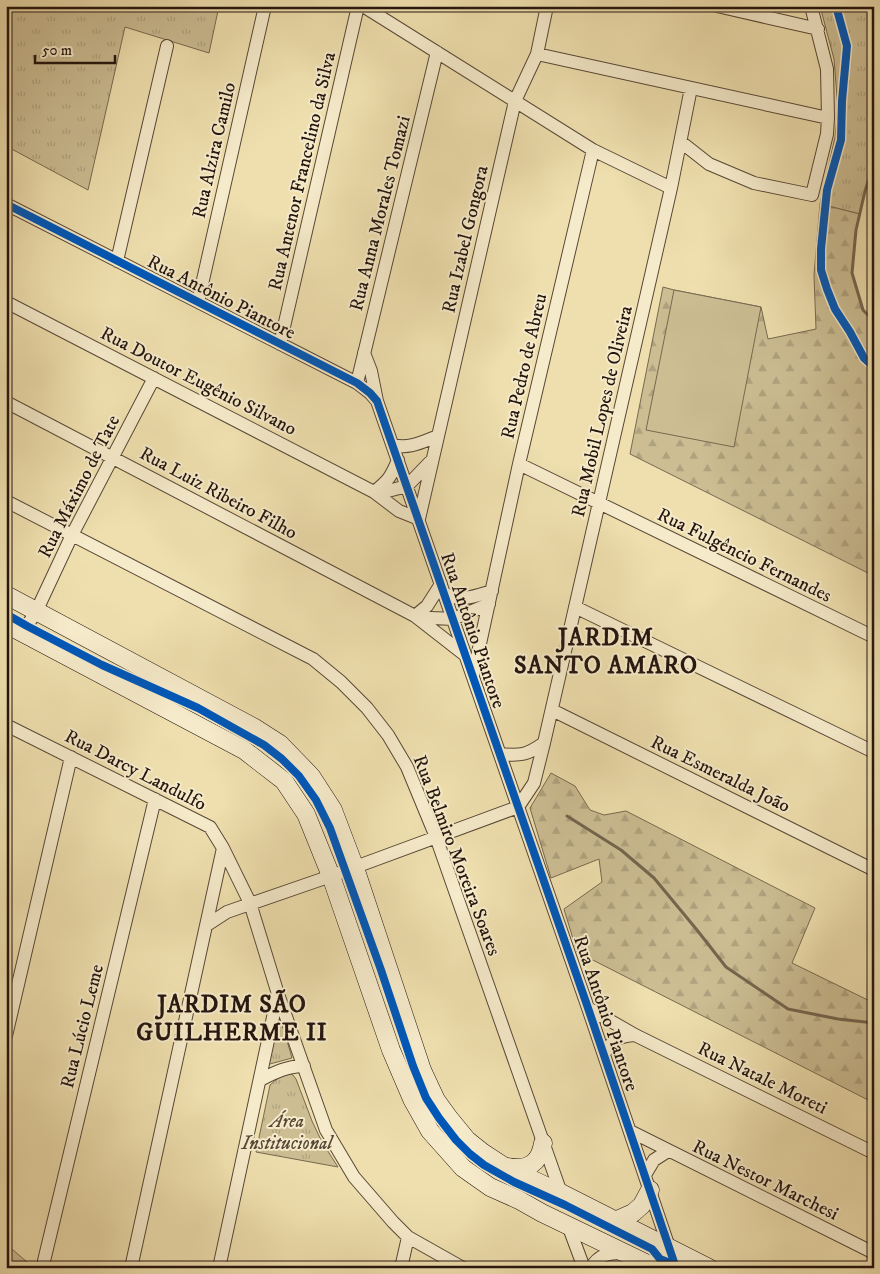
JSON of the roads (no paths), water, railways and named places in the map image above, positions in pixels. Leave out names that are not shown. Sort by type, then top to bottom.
[{"type":"main road","points":[[6,595],[256,728],[280,744],[311,776],[333,810],[355,868],[422,1070],[436,1100],[467,1140],[505,1167],[543,1184],[709,1268]]},
{"type":"main road","points":[[6,624],[244,750],[284,781],[306,814],[331,876],[391,1050],[412,1100],[430,1131],[463,1168],[476,1179],[656,1268]]},
{"type":"main road","points":[[505,1167],[518,1169],[529,1167],[538,1159],[544,1147]]},
{"type":"main road","points":[[616,1221],[633,1213],[642,1205],[648,1182]]},
{"type":"main road","points":[[543,1184],[537,1192],[537,1202],[546,1215]]},
{"type":"main road","points":[[546,1215],[560,1214],[565,1205],[561,1193]]},
{"type":"street","name":"Rua Alzira Camilo","points":[[198,302],[265,6]]},
{"type":"street","name":"Rua Antenor Francelino da Silva","points":[[280,344],[358,6]]},
{"type":"street","points":[[363,6],[593,150],[671,188]]},
{"type":"street","name":"Rua Izabel Gongora","points":[[419,519],[515,101],[537,54],[547,6]]},
{"type":"street","points":[[717,6],[818,29]]},
{"type":"street","points":[[681,142],[709,164],[754,183],[812,195],[827,134],[828,118],[827,69],[811,6]]},
{"type":"street","points":[[117,261],[167,46]]},
{"type":"street","name":"Rua Anna Morales Tomazi","points":[[357,383],[437,52]]},
{"type":"street","points":[[537,54],[828,118]]},
{"type":"street","name":"Rua Mobil Lopes de Oliveira","points":[[518,807],[534,783],[552,710],[671,188],[691,88]]},
{"type":"street","name":"Rua Pedro de Abreu","points":[[473,676],[519,464],[593,150]]},
{"type":"street","name":"Rua Antônio Piantore","points":[[6,204],[357,383],[377,401]]},
{"type":"street","name":"Rua Doutor Eugênio Silvano","points":[[6,302],[374,492],[399,511],[419,519]]},
{"type":"street","name":"Rua Antônio Piantore","points":[[364,353],[371,371],[377,401],[604,1054],[676,1268]]},
{"type":"street","name":"Rua Máximo de Tate","points":[[22,633],[36,612],[72,535],[154,378]]},
{"type":"street","name":"Rua Luiz Ribeiro Filho","points":[[6,402],[415,616],[466,655]]},
{"type":"street","points":[[393,445],[402,448],[438,436]]},
{"type":"street","points":[[374,492],[387,482],[398,460]]},
{"type":"street","name":"Rua Izabel Gongora","points":[[407,486],[432,460]]},
{"type":"street","name":"Rua Fulgêncio Fernandes","points":[[519,464],[874,637]]},
{"type":"street","points":[[374,492],[384,492],[407,486]]},
{"type":"street","name":"Rua Belmiro Moreira Soares","points":[[6,501],[314,660],[341,682],[367,708],[388,735],[407,767],[436,838],[561,1193]]},
{"type":"street","points":[[415,616],[443,589],[454,598],[469,598],[492,591]]},
{"type":"street","points":[[453,619],[489,604]]},
{"type":"street","points":[[575,607],[874,752]]},
{"type":"street","name":"Rua Luiz Ribeiro Filho","points":[[415,616],[453,619]]},
{"type":"street","name":"Rua Esmeralda João","points":[[552,710],[874,870]]},
{"type":"street","name":"Rua Darcy Landulfo","points":[[6,725],[210,827],[224,848],[250,903],[278,994],[326,1130],[354,1177],[393,1222],[408,1237],[463,1268]]},
{"type":"street","points":[[500,754],[516,756],[532,752],[544,743]]},
{"type":"street","points":[[6,1036],[71,758]]},
{"type":"street","name":"Rua Lúcio Leme","points":[[44,1261],[155,799]]},
{"type":"street","points":[[207,925],[227,912],[250,903],[355,868],[518,807]]},
{"type":"street","points":[[131,1268],[224,848]]},
{"type":"street","points":[[219,1268],[278,994]]},
{"type":"street","name":"Rua Natale Moreti","points":[[588,1008],[635,1035],[874,1153]]},
{"type":"street","points":[[604,1054],[608,1046],[614,1041],[623,1036],[635,1035]]},
{"type":"street","points":[[260,1080],[284,1069],[304,1066]]},
{"type":"street","name":"Rua Nestor Marchesi","points":[[630,1132],[874,1253]]},
{"type":"street","name":"Rua Belmiro Moreira Soares","points":[[543,1184],[544,1147]]},
{"type":"street","name":"Rua Nestor Marchesi","points":[[648,1182],[654,1160],[668,1151]]},
{"type":"street","points":[[568,1225],[584,1268]]},
{"type":"street","points":[[401,1268],[408,1237]]},
{"type":"street","points":[[591,1268],[595,1260],[608,1254],[625,1253]]},
{"type":"waterway","points":[[869,6],[874,19]]},
{"type":"waterway","points":[[874,164],[865,191],[856,230],[852,273],[863,310],[874,321]]},
{"type":"waterway","points":[[567,816],[621,850],[654,878],[726,967],[788,1009],[838,1019],[874,1023]]},
{"type":"district","name":"JARDIM SANTO AMARO","points":[[606,651]]},
{"type":"district","name":"JARDIM SÃO GUILHERME II","points":[[232,1018]]},
{"type":"park label","name":"Área Institucional","points":[[287,1131]]}]
